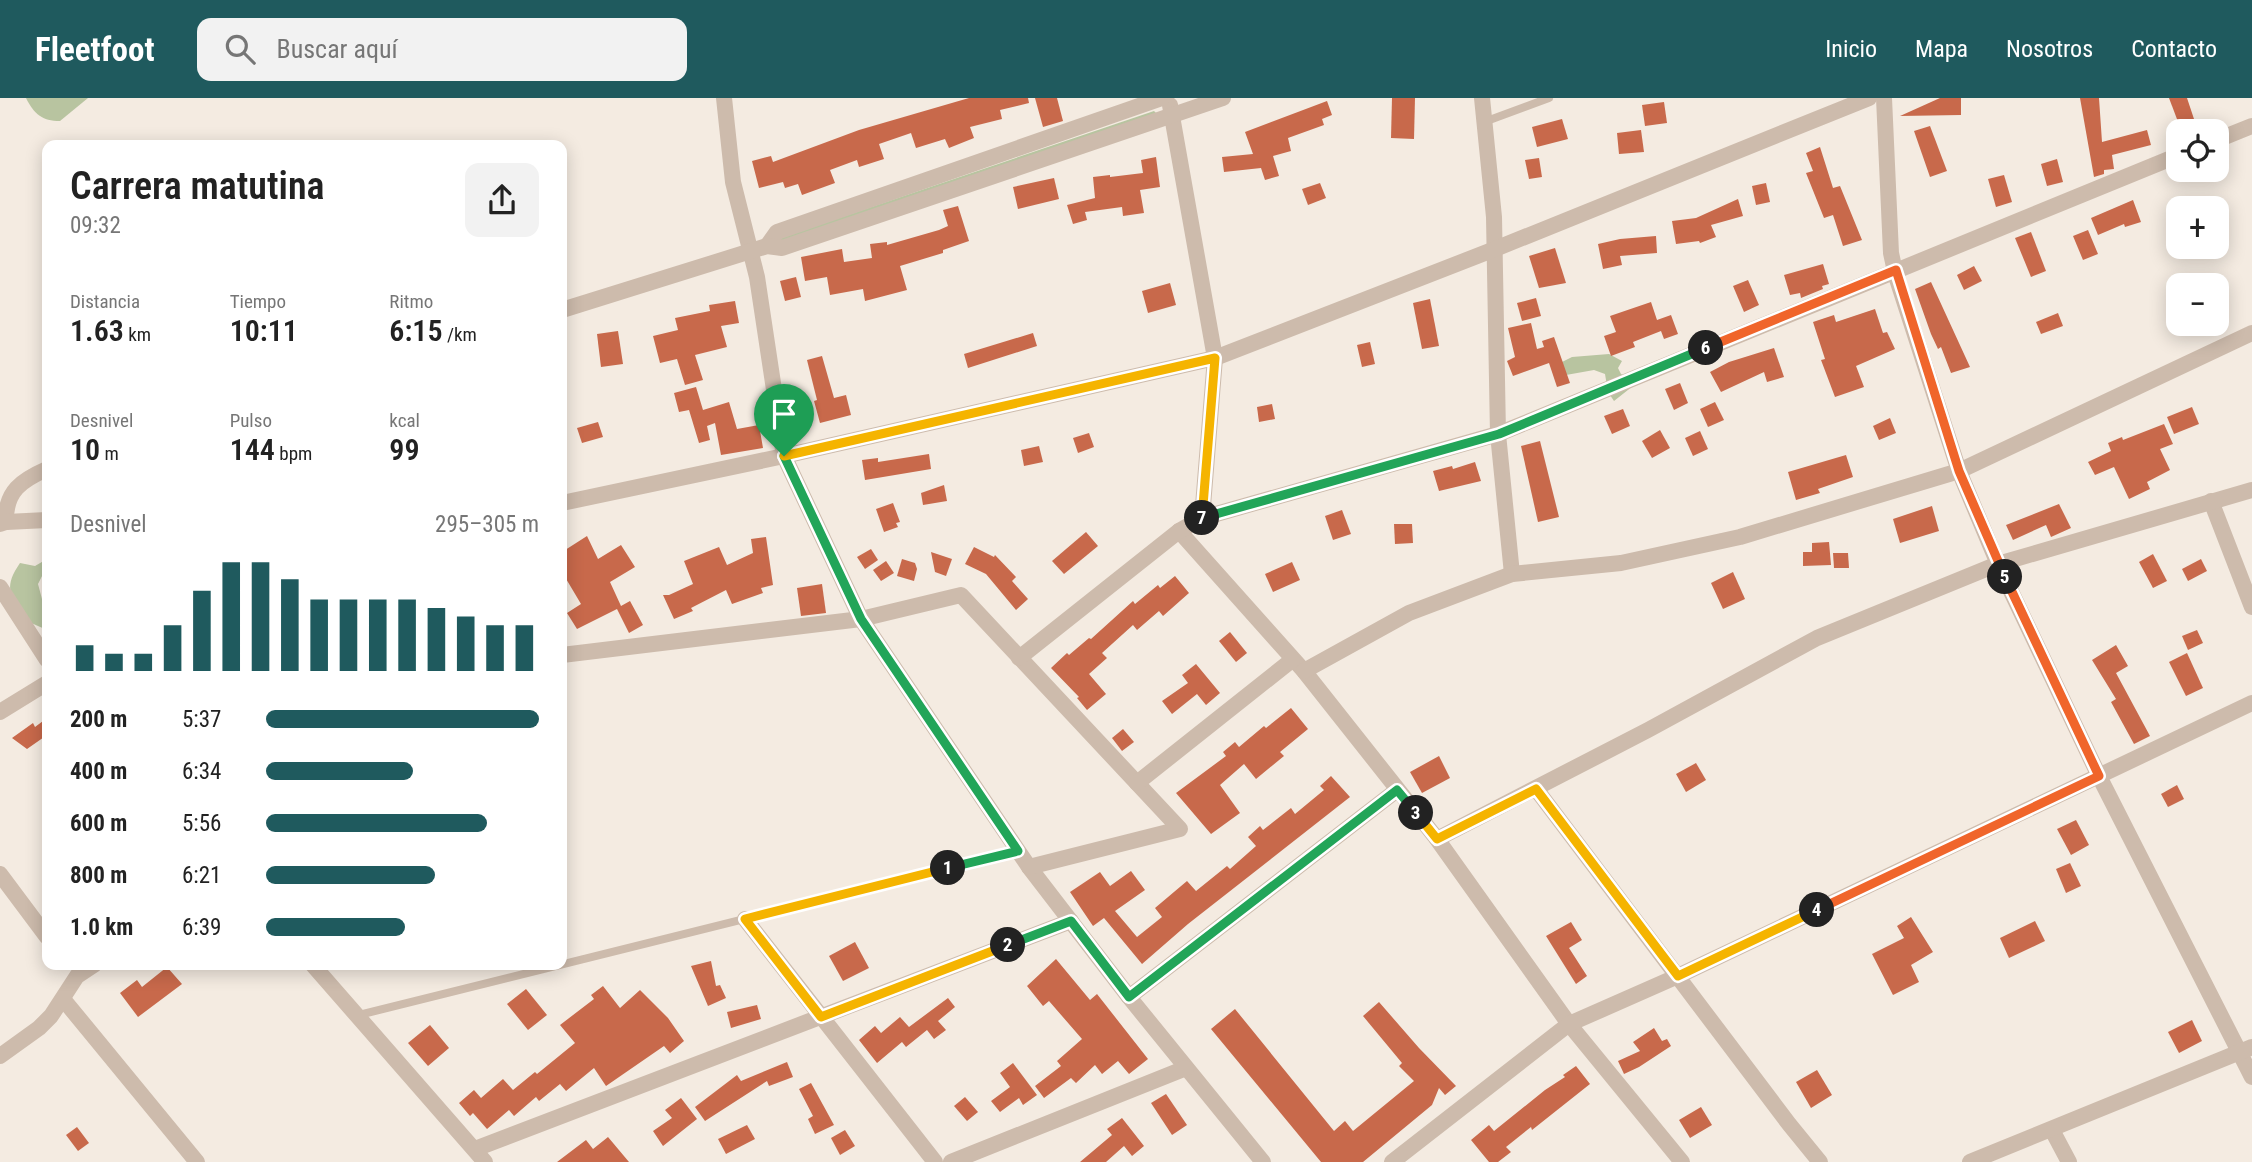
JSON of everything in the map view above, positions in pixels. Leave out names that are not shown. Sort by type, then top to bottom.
[{"type":"street","points":[[724,98],[733,182],[759,249],[757,277],[784,456],[861,619],[1029,867],[1186,1069],[1263,1162]]},
{"type":"street","points":[[759,249],[777,232],[1162,98]]},
{"type":"street","points":[[1168,98],[1215,358],[1202,518]]},
{"type":"street","points":[[567,308],[759,249],[782,248],[1223,98]]},
{"type":"street","points":[[1482,98],[1495,249],[1499,434],[1512,573]]},
{"type":"street","points":[[567,502],[784,456],[1215,358],[1495,249],[1869,98]]},
{"type":"street","points":[[1884,98],[1891,253],[1959,471],[1998,564],[2099,776],[2246,1051],[2252,1077]]},
{"type":"street","points":[[2229,135],[2252,126]]},
{"type":"street","points":[[1019,657],[1179,531],[1202,518],[1499,434],[2166,160]]},
{"type":"street","points":[[1136,783],[1298,665],[1409,614],[1512,573],[1621,564],[1740,537],[1959,471],[2252,333]]},
{"type":"street","points":[[42,471],[15,488],[3,523],[42,520]]},
{"type":"street","points":[[1437,839],[1817,638],[1998,564],[2252,490]]},
{"type":"street","points":[[2211,501],[2252,607]]},
{"type":"street","points":[[1179,531],[1298,665],[1437,839],[1569,1024],[1682,1162]]},
{"type":"street","points":[[0,587],[42,652]]},
{"type":"street","points":[[567,654],[861,619],[961,595],[1180,830],[1029,867]]},
{"type":"street","points":[[0,712],[42,685]]},
{"type":"street","points":[[1392,1162],[1569,1024],[1678,976],[2252,703]]},
{"type":"street","points":[[1536,789],[1788,1124],[1820,1162]]},
{"type":"street","points":[[1129,997],[1397,790]]},
{"type":"street","points":[[0,874],[42,930]]},
{"type":"street","points":[[745,919],[935,1162]]},
{"type":"street","points":[[317,970],[480,1156],[821,1017],[1071,921]]},
{"type":"street","points":[[0,1056],[39,1028],[63,999],[73,970]]},
{"type":"street","points":[[63,999],[197,1162]]},
{"type":"street","points":[[1970,1162],[2246,1051]]},
{"type":"street","points":[[951,1162],[1186,1069]]},
{"type":"street","points":[[2052,1130],[2069,1162]]},
{"type":"lane","points":[[1484,122],[1549,98]]},
{"type":"lane","points":[[567,964],[1018,851]]},
{"type":"lane","points":[[359,1016],[542,970]]},
{"type":"green space","points":[[26,98],[88,98],[60,121],[39,116]]},
{"type":"green space","points":[[1154,111],[1157,114],[778,242],[777,239]]},
{"type":"green space","points":[[1609,354],[1622,361],[1618,368],[1621,374],[1638,382],[1614,401],[1608,392],[1605,374],[1594,370],[1566,375],[1562,362],[1572,357]]},
{"type":"green space","points":[[42,562],[42,576],[38,584],[42,599],[42,628],[20,618],[10,590],[12,578],[20,563],[35,566]]},
{"type":"building","points":[[969,98],[1028,98],[1029,103],[1000,110],[1002,119],[970,127],[974,138],[949,148],[945,139],[916,148],[911,133],[879,144],[884,159],[859,167],[857,160],[830,170],[835,183],[802,195],[798,184],[785,188],[783,182],[759,188],[752,161],[771,156],[773,162],[859,130]]},
{"type":"building","points":[[1035,98],[1057,98],[1063,121],[1043,127]]},
{"type":"building","points":[[1392,98],[1415,98],[1414,139],[1391,138]]},
{"type":"building","points":[[1940,98],[1961,98],[1961,115],[1900,116]]},
{"type":"building","points":[[2080,98],[2099,98],[2102,142],[2147,130],[2151,145],[2112,155],[2114,169],[2104,170],[2104,174],[2094,177]]},
{"type":"building","points":[[2169,98],[2187,98],[2194,119],[2177,119]]},
{"type":"building","points":[[1327,101],[1332,115],[1322,119],[1324,125],[1288,138],[1291,151],[1273,156],[1279,176],[1265,180],[1261,168],[1224,172],[1222,157],[1253,154],[1245,132]]},
{"type":"building","points":[[1664,102],[1667,123],[1645,126],[1642,105]]},
{"type":"building","points":[[1562,119],[1568,139],[1537,147],[1532,127]]},
{"type":"building","points":[[1930,126],[1947,171],[1930,177],[1914,131]]},
{"type":"building","points":[[1641,130],[1644,152],[1619,154],[1617,133]]},
{"type":"building","points":[[1820,147],[1833,188],[1840,186],[1862,240],[1843,246],[1833,215],[1824,218],[1806,173],[1813,171],[1806,153]]},
{"type":"building","points":[[1156,157],[1160,187],[1140,190],[1144,213],[1123,216],[1122,207],[1085,212],[1087,220],[1073,224],[1067,205],[1095,198],[1093,177],[1143,173],[1141,160]]},
{"type":"building","points":[[1539,158],[1542,177],[1529,179],[1525,160]]},
{"type":"building","points":[[2057,159],[2063,182],[2047,186],[2041,164]]},
{"type":"building","points":[[2004,175],[2012,202],[1996,207],[1988,179]]},
{"type":"building","points":[[1054,178],[1059,199],[1018,209],[1013,187]]},
{"type":"building","points":[[1320,183],[1326,198],[1308,205],[1302,189]]},
{"type":"building","points":[[1766,183],[1770,202],[1756,205],[1752,186]]},
{"type":"building","points":[[1738,199],[1743,216],[1711,225],[1716,237],[1700,243],[1676,244],[1672,221],[1696,218]]},
{"type":"building","points":[[2133,200],[2141,222],[2125,227],[2124,224],[2098,235],[2091,218]]},
{"type":"building","points":[[958,206],[969,241],[943,250],[943,253],[900,266],[907,290],[865,301],[863,289],[830,295],[827,277],[805,281],[801,257],[842,249],[844,262],[872,258],[870,244],[887,242],[887,245],[939,230],[948,226],[943,210]]},
{"type":"building","points":[[2088,230],[2098,254],[2083,260],[2073,236]]},
{"type":"building","points":[[2031,232],[2046,271],[2031,277],[2015,238]]},
{"type":"building","points":[[1656,236],[1657,253],[1620,256],[1622,265],[1603,269],[1598,244]]},
{"type":"building","points":[[1555,248],[1566,283],[1539,288],[1529,256]]},
{"type":"building","points":[[1823,264],[1829,284],[1801,298],[1800,293],[1790,295],[1784,275]]},
{"type":"building","points":[[1974,266],[1982,281],[1964,290],[1957,275]]},
{"type":"building","points":[[796,277],[801,297],[785,301],[780,281]]},
{"type":"building","points":[[1748,280],[1759,305],[1744,312],[1733,286]]},
{"type":"building","points":[[1931,282],[1970,367],[1951,373],[1941,347],[1938,349],[1931,334],[1915,289]]},
{"type":"building","points":[[1170,283],[1176,305],[1148,313],[1142,291]]},
{"type":"building","points":[[1536,298],[1541,316],[1522,321],[1517,303]]},
{"type":"building","points":[[1430,299],[1439,346],[1422,349],[1413,303]]},
{"type":"building","points":[[735,301],[739,323],[721,326],[727,347],[695,355],[703,380],[685,385],[677,359],[660,363],[653,336],[678,330],[675,318],[710,311],[709,305]]},
{"type":"building","points":[[1651,302],[1657,320],[1671,315],[1678,334],[1664,339],[1661,331],[1633,342],[1635,347],[1611,356],[1604,336],[1616,332],[1610,316]]},
{"type":"building","points":[[1875,309],[1883,333],[1887,332],[1895,349],[1856,366],[1864,387],[1835,397],[1821,360],[1825,359],[1813,322],[1834,315],[1836,322]]},
{"type":"building","points":[[2058,313],[2063,326],[2041,334],[2036,322]]},
{"type":"building","points":[[1531,323],[1537,349],[1544,347],[1542,341],[1554,337],[1570,383],[1557,387],[1549,363],[1513,376],[1507,361],[1515,357],[1508,328]]},
{"type":"building","points":[[618,331],[623,364],[601,367],[597,334]]},
{"type":"building","points":[[1033,333],[1037,346],[968,368],[964,354]]},
{"type":"building","points":[[1370,342],[1375,364],[1362,367],[1357,345]]},
{"type":"building","points":[[1774,348],[1784,377],[1767,382],[1764,372],[1721,392],[1710,372],[1729,362]]},
{"type":"building","points":[[822,356],[834,398],[846,395],[851,415],[820,423],[807,360]]},
{"type":"building","points":[[1680,383],[1688,403],[1674,410],[1665,389]]},
{"type":"building","points":[[696,387],[703,410],[729,402],[737,429],[759,425],[763,448],[721,455],[715,423],[707,426],[710,440],[699,443],[689,410],[679,412],[674,393]]},
{"type":"building","points":[[1715,402],[1724,420],[1708,427],[1700,409]]},
{"type":"building","points":[[1272,404],[1275,419],[1259,422],[1257,407]]},
{"type":"building","points":[[2192,407],[2199,424],[2174,434],[2167,417]]},
{"type":"building","points":[[1623,409],[1630,426],[1612,434],[1604,416]]},
{"type":"building","points":[[1890,418],[1896,433],[1879,440],[1873,426]]},
{"type":"building","points":[[598,422],[603,437],[582,443],[577,428]]},
{"type":"building","points":[[2164,424],[2173,444],[2160,449],[2170,470],[2147,482],[2150,489],[2129,499],[2114,467],[2095,475],[2088,462],[2111,451],[2108,443]]},
{"type":"building","points":[[1660,430],[1670,448],[1652,458],[1642,441]]},
{"type":"building","points":[[1700,431],[1708,449],[1693,456],[1685,438]]},
{"type":"building","points":[[1089,433],[1094,447],[1078,453],[1073,438]]},
{"type":"building","points":[[1540,441],[1559,517],[1538,522],[1521,446]]},
{"type":"building","points":[[1039,446],[1043,462],[1024,466],[1021,450]]},
{"type":"building","points":[[929,454],[931,469],[865,480],[862,460],[878,458],[878,462]]},
{"type":"building","points":[[1846,455],[1853,477],[1818,489],[1820,493],[1796,500],[1788,472]]},
{"type":"building","points":[[1475,462],[1481,481],[1439,491],[1433,471],[1452,466],[1453,469]]},
{"type":"building","points":[[944,485],[947,501],[923,505],[921,493]]},
{"type":"building","points":[[893,503],[900,522],[896,523],[898,527],[884,532],[876,509]]},
{"type":"building","points":[[2059,504],[2071,528],[2051,537],[2046,525],[2013,540],[2006,525]]},
{"type":"building","points":[[1932,506],[1939,531],[1900,543],[1893,519]]},
{"type":"building","points":[[1342,510],[1351,534],[1333,540],[1325,516]]},
{"type":"building","points":[[1394,524],[1412,524],[1413,543],[1395,544]]},
{"type":"building","points":[[1086,532],[1098,546],[1064,574],[1052,561]]},
{"type":"building","points":[[587,536],[598,559],[621,545],[635,567],[610,582],[621,606],[630,601],[643,625],[629,633],[617,609],[577,629],[567,613],[581,604],[567,580],[567,549]]},
{"type":"building","points":[[766,537],[773,585],[761,588],[763,593],[732,604],[726,590],[691,608],[693,611],[674,619],[663,595],[693,584],[684,561],[719,547],[727,565],[753,553],[751,539]]},
{"type":"building","points":[[1829,542],[1831,565],[1803,566],[1803,552],[1812,552],[1812,543]]},
{"type":"building","points":[[974,547],[994,557],[995,555],[1016,577],[1012,581],[1028,599],[1016,610],[986,574],[965,564]]},
{"type":"building","points":[[871,549],[878,560],[865,569],[857,557]]},
{"type":"building","points":[[931,552],[952,559],[946,576],[935,572]]},
{"type":"building","points":[[1833,553],[1848,553],[1849,568],[1834,568]]},
{"type":"building","points":[[2153,554],[2167,581],[2153,588],[2139,562]]},
{"type":"building","points":[[902,559],[915,563],[917,569],[914,581],[897,576]]},
{"type":"building","points":[[2201,559],[2207,571],[2188,581],[2182,569]]},
{"type":"building","points":[[886,561],[894,573],[881,581],[873,570]]},
{"type":"building","points":[[1292,562],[1300,580],[1273,592],[1265,574]]},
{"type":"building","points":[[1733,572],[1745,599],[1723,609],[1711,583]]},
{"type":"building","points":[[1175,576],[1189,593],[1163,616],[1159,611],[1137,630],[1133,625],[1102,653],[1107,658],[1089,674],[1106,694],[1087,710],[1077,698],[1079,697],[1051,668],[1067,653],[1069,655],[1091,639],[1133,601],[1135,604],[1158,585],[1160,588]]},
{"type":"building","points":[[822,584],[826,613],[801,616],[797,588]]},
{"type":"building","points":[[2197,630],[2203,643],[2188,650],[2182,636]]},
{"type":"building","points":[[1230,632],[1247,653],[1236,662],[1219,641]]},
{"type":"building","points":[[2116,645],[2128,666],[2116,673],[2150,736],[2134,744],[2111,702],[2116,699],[2092,660]]},
{"type":"building","points":[[2187,653],[2203,688],[2186,696],[2169,662]]},
{"type":"building","points":[[1196,664],[1220,693],[1206,705],[1197,694],[1172,714],[1162,701],[1188,683],[1182,675]]},
{"type":"building","points":[[1291,708],[1308,729],[1280,752],[1284,756],[1256,779],[1244,764],[1220,785],[1240,813],[1211,834],[1176,793],[1226,756],[1223,752],[1235,742],[1239,747]]},
{"type":"building","points":[[42,722],[42,738],[27,749],[12,738],[33,723],[35,727]]},
{"type":"building","points":[[1123,729],[1134,742],[1122,751],[1112,738]]},
{"type":"building","points":[[1439,756],[1450,778],[1422,793],[1410,772]]},
{"type":"building","points":[[1696,763],[1706,780],[1686,792],[1676,774]]},
{"type":"building","points":[[1331,776],[1350,797],[1188,924],[1142,964],[1104,918],[1093,926],[1070,892],[1100,872],[1110,886],[1131,871],[1145,890],[1115,911],[1137,937],[1162,917],[1155,908],[1187,881],[1196,891],[1227,866],[1230,869],[1256,846],[1248,837],[1260,826],[1263,830],[1291,808],[1295,814],[1324,790],[1320,786]]},
{"type":"building","points":[[2177,785],[2184,799],[2168,807],[2161,794]]},
{"type":"building","points":[[2076,820],[2089,845],[2071,855],[2057,829]]},
{"type":"building","points":[[2070,863],[2081,886],[2066,893],[2056,869]]},
{"type":"building","points":[[1911,917],[1933,952],[1911,965],[1919,982],[1893,995],[1872,954],[1904,938],[1897,926]]},
{"type":"building","points":[[2035,921],[2045,941],[2009,958],[2000,938]]},
{"type":"building","points":[[1571,922],[1582,940],[1569,948],[1587,976],[1576,984],[1546,936]]},
{"type":"building","points":[[855,942],[869,968],[843,981],[829,956]]},
{"type":"building","points":[[1056,959],[1090,1000],[1097,994],[1148,1059],[1129,1074],[1118,1061],[1102,1074],[1095,1065],[1076,1083],[1071,1078],[1044,1098],[1035,1086],[1061,1066],[1057,1061],[1082,1039],[1049,1001],[1043,1006],[1027,986]]},
{"type":"building","points":[[711,961],[716,986],[720,985],[726,998],[708,1006],[691,966]]},
{"type":"building","points":[[163,970],[170,970],[182,984],[138,1017],[120,993],[137,980],[142,987]]},
{"type":"building","points":[[603,986],[620,1008],[640,990],[668,1018],[684,1041],[670,1053],[664,1046],[606,1086],[594,1068],[566,1091],[560,1084],[539,1101],[536,1097],[514,1116],[509,1110],[487,1129],[473,1113],[470,1116],[459,1103],[474,1090],[481,1098],[503,1079],[513,1090],[575,1043],[560,1025],[594,999],[591,995]]},
{"type":"building","points":[[526,989],[547,1015],[528,1030],[507,1004]]},
{"type":"building","points":[[948,998],[955,1007],[938,1021],[946,1030],[934,1039],[927,1030],[906,1047],[902,1042],[877,1063],[859,1040],[875,1026],[881,1033],[900,1017],[909,1027]]},
{"type":"building","points":[[1379,1002],[1456,1086],[1445,1095],[1439,1088],[1432,1105],[1363,1162],[1321,1162],[1211,1029],[1235,1009],[1334,1131],[1345,1121],[1353,1131],[1414,1081],[1399,1066],[1402,1063],[1363,1016]]},
{"type":"building","points":[[757,1005],[761,1019],[731,1028],[727,1012]]},
{"type":"building","points":[[2192,1020],[2202,1041],[2179,1053],[2168,1032]]},
{"type":"building","points":[[430,1025],[449,1048],[428,1066],[408,1043]]},
{"type":"building","points":[[1654,1028],[1662,1041],[1667,1039],[1671,1046],[1624,1074],[1618,1061],[1640,1051],[1633,1042]]},
{"type":"building","points":[[787,1062],[793,1077],[769,1086],[767,1081],[705,1121],[695,1107],[737,1075],[741,1081]]},
{"type":"building","points":[[1013,1063],[1037,1095],[1023,1105],[1019,1098],[1000,1112],[991,1101],[1010,1087],[1000,1073]]},
{"type":"building","points":[[1576,1066],[1590,1084],[1506,1147],[1511,1152],[1498,1162],[1489,1162],[1471,1140],[1489,1125],[1494,1131]]},
{"type":"building","points":[[1817,1070],[1832,1095],[1811,1108],[1796,1082]]},
{"type":"building","points":[[811,1083],[834,1125],[815,1134],[808,1119],[813,1116],[799,1089]]},
{"type":"building","points":[[1166,1094],[1187,1125],[1172,1135],[1151,1103]]},
{"type":"building","points":[[965,1097],[978,1112],[967,1121],[954,1106]]},
{"type":"building","points":[[681,1098],[697,1119],[663,1146],[653,1131],[672,1118],[665,1110]]},
{"type":"building","points":[[1701,1107],[1712,1125],[1690,1138],[1679,1120]]},
{"type":"building","points":[[1122,1118],[1144,1146],[1132,1156],[1124,1146],[1106,1162],[1080,1162],[1112,1135],[1107,1129]]},
{"type":"building","points":[[747,1125],[755,1139],[726,1154],[718,1139]]},
{"type":"building","points":[[77,1127],[89,1143],[78,1151],[66,1135]]},
{"type":"building","points":[[845,1130],[855,1146],[840,1155],[831,1138]]},
{"type":"building","points":[[608,1137],[629,1162],[557,1162],[586,1140],[593,1149]]},
{"type":"route","points":[[1896,270],[1959,471],[1998,564],[2099,776],[1678,976],[1536,789],[1437,839],[1397,790],[1129,997],[1071,921],[821,1017],[745,919],[1018,851],[861,619],[784,456],[1215,358],[1202,518],[1499,434],[1896,270]]}]
